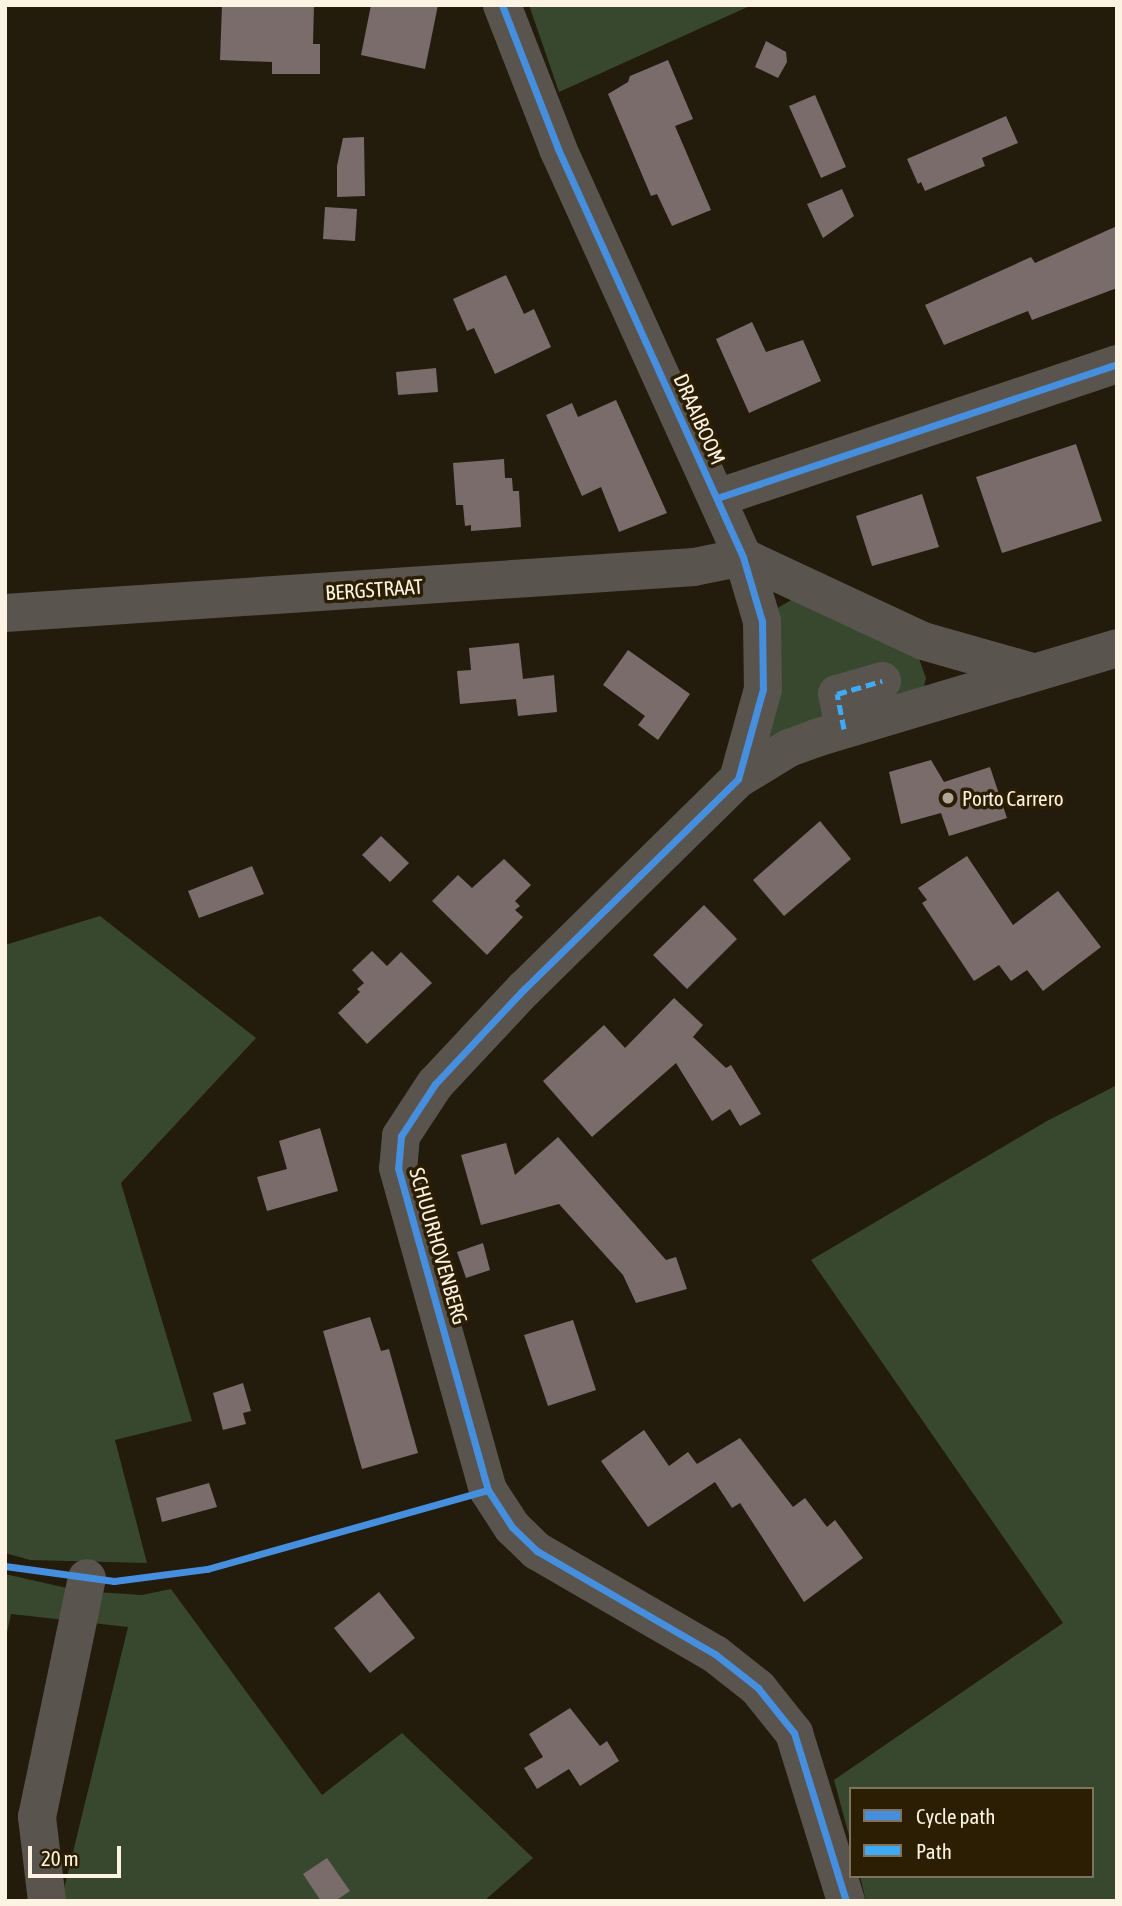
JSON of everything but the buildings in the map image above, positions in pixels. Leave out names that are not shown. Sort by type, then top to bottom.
[{"type":"street","name":"DRAAIBOOM","points":[[502,5],[558,149],[717,498],[1117,364]]},
{"type":"street","name":"SCHUURHOVENBERG","points":[[717,498],[756,592],[764,647],[757,722],[738,779],[524,989],[435,1084],[401,1136],[398,1168],[488,1490],[512,1527],[537,1552],[715,1654],[758,1688],[794,1733],[846,1901]]},
{"type":"street","name":"BERGSTRAAT","points":[[5,614],[694,567],[743,557]]},
{"type":"street","points":[[743,557],[923,641],[1029,671]]},
{"type":"street","points":[[738,779],[789,748],[1029,671],[1117,648]]},
{"type":"street","points":[[844,729],[837,694],[881,681]]},
{"type":"street","points":[[47,1901],[37,1817],[87,1578]]},
{"type":"green space","points":[[529,5],[752,5],[559,92]]},
{"type":"green space","points":[[795,598],[918,656],[926,678],[924,686],[756,761],[775,615],[779,607]]},
{"type":"green space","points":[[100,916],[256,1038],[121,1183],[192,1421],[115,1440],[147,1563],[30,1560],[5,1553],[5,945]]},
{"type":"green space","points":[[1117,1085],[1117,1901],[866,1901],[860,1878],[1094,1878],[1094,1787],[849,1787],[849,1836],[834,1780],[1063,1623],[811,1260],[1047,1121]]},
{"type":"green space","points":[[5,1574],[80,1591],[142,1595],[171,1589],[322,1795],[402,1733],[533,1858],[484,1901],[61,1901],[128,1627],[11,1614],[5,1643]]},
{"type":"marked path","points":[[844,729],[837,694],[882,681]]},
{"type":"cycle path","points":[[502,5],[558,149],[743,557],[762,621],[763,689],[738,779],[524,989],[435,1084],[401,1136],[398,1168],[488,1490],[512,1527],[537,1551],[715,1654],[758,1688],[794,1733],[846,1901]]},
{"type":"cycle path","points":[[717,498],[1117,364]]},
{"type":"cycle path","points":[[5,1566],[114,1581],[207,1569],[488,1490]]},
{"type":"place","name":"Porto Carrero","points":[[948,798]]}]
